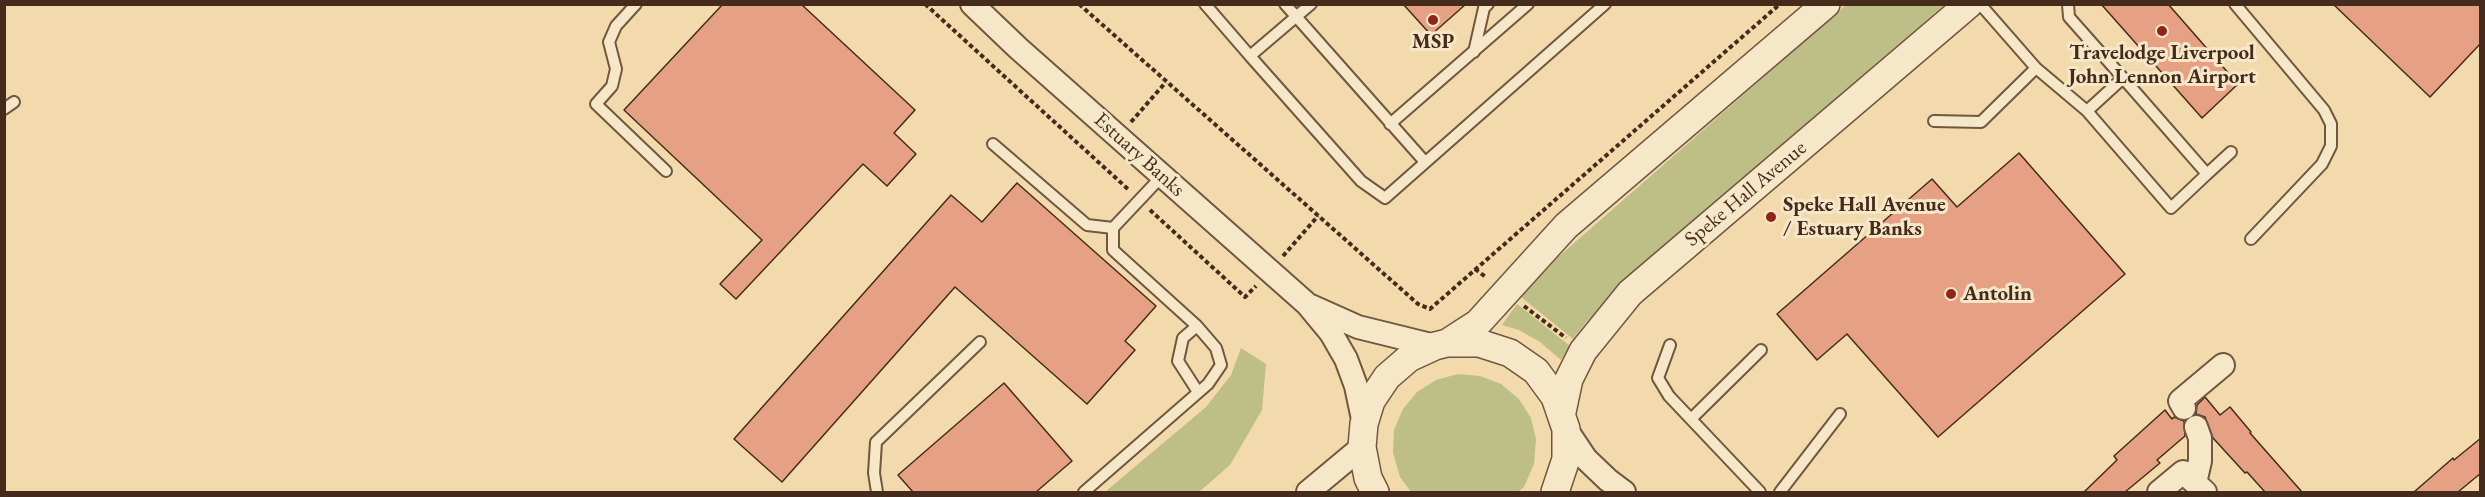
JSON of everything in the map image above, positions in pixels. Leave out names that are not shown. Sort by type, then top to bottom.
[{"type":"street","name":"Estuary Banks","points":[[972,4],[1018,48],[1307,304],[1330,333],[1346,359],[1356,386],[1363,435]]},
{"type":"street","points":[[1375,492],[1368,478],[1363,435],[1371,401],[1387,377],[1409,358],[1441,345],[1478,323],[1566,226],[1826,4]]},
{"type":"street","name":"Speke Hall Avenue","points":[[1555,492],[1566,459],[1564,420],[1569,378],[1583,351],[1630,293],[1969,4]]},
{"type":"street","name":"Estuary Banks","points":[[1307,304],[1358,327],[1441,345]]},
{"type":"street","points":[[1441,345],[1479,343],[1510,353],[1536,371],[1555,397],[1564,420],[1586,459],[1624,492]]},
{"type":"street","points":[[2200,488],[2200,438],[2180,401],[2223,365]]},
{"type":"street","points":[[1308,492],[1363,435]]},
{"type":"street","points":[[2159,492],[2183,472],[2200,488]]},
{"type":"lane","points":[[636,4],[616,26],[609,42],[616,69],[612,86],[596,104],[666,171]]},
{"type":"lane","points":[[1205,4],[1361,181],[1385,198],[1605,4]]},
{"type":"lane","points":[[1285,4],[1425,162]]},
{"type":"lane","points":[[1250,56],[1311,4]]},
{"type":"lane","points":[[1474,52],[1484,8],[1488,4]]},
{"type":"lane","points":[[1390,124],[1528,4]]},
{"type":"lane","points":[[1980,4],[2036,68],[2087,111],[2171,208],[2231,152]]},
{"type":"lane","points":[[2068,4],[2069,17],[2207,174]]},
{"type":"lane","points":[[2235,4],[2324,110],[2331,124],[2331,146],[2322,164],[2252,239]]},
{"type":"lane","points":[[1934,121],[1981,122],[2036,68]]},
{"type":"lane","points":[[2087,111],[2123,78]]},
{"type":"lane","points":[[993,144],[1087,225],[1113,228]]},
{"type":"lane","points":[[1084,492],[1208,384],[1221,365],[1216,348],[1197,326],[1113,250],[1113,228],[1161,176]]},
{"type":"lane","points":[[1197,326],[1183,338],[1178,361],[1198,392]]},
{"type":"lane","points":[[877,492],[874,473],[876,442],[980,342]]},
{"type":"lane","points":[[1671,345],[1658,378],[1669,396],[1760,492]]},
{"type":"lane","points":[[1691,419],[1761,350]]},
{"type":"lane","points":[[1780,492],[1840,414]]},
{"type":"path","points":[[1475,269],[1583,351]]},
{"type":"green space","points":[[1846,5],[1944,5],[1587,321],[1573,339],[1521,297],[1557,258]]},
{"type":"green space","points":[[1517,304],[1570,346],[1561,360],[1540,342],[1519,330],[1502,325]]},
{"type":"green space","points":[[1241,348],[1266,364],[1262,410],[1230,465],[1199,492],[1105,492],[1206,407],[1231,375]]},
{"type":"green space","points":[[1458,374],[1480,376],[1501,384],[1519,399],[1531,418],[1536,439],[1534,464],[1524,487],[1518,492],[1411,492],[1400,477],[1393,453],[1394,430],[1403,409],[1417,392],[1436,380]]},
{"type":"building","points":[[723,4],[801,4],[915,110],[894,133],[916,154],[887,186],[863,164],[736,299],[720,284],[762,240],[624,110]]},
{"type":"building","name":"MSP","points":[[1403,4],[1466,4],[1431,35]]},
{"type":"building","points":[[2101,4],[2168,4],[2238,84],[2202,118]]},
{"type":"building","points":[[2333,4],[2481,4],[2481,43],[2430,97]]},
{"type":"building","name":"Antolin","points":[[2019,153],[2125,274],[1938,437],[1847,334],[1817,360],[1777,314],[1932,179],[1957,207]]},
{"type":"building","points":[[1017,183],[1156,306],[1125,341],[1135,350],[1087,404],[955,287],[782,482],[734,439],[951,195],[982,222]]},
{"type":"building","points":[[1004,383],[1072,461],[1036,492],[913,492],[898,475]]},
{"type":"building","points":[[2205,397],[2220,415],[2230,407],[2302,492],[2265,492],[2247,472],[2245,473],[2213,438],[2205,417],[2196,414],[2197,405]]},
{"type":"building","points":[[2165,410],[2172,419],[2174,417],[2184,421],[2185,436],[2157,460],[2160,463],[2125,492],[2084,492],[2117,460],[2114,456]]},
{"type":"building","points":[[2481,438],[2481,473],[2458,492],[2414,492],[2453,458],[2454,460]]},
{"type":"place","name":"MSP","points":[[1433,20]]},
{"type":"place","name":"Travelodge Liverpool John Lennon Airport","points":[[2162,31]]},
{"type":"place","name":"Speke Hall Avenue / Estuary Banks","points":[[1771,217]]},
{"type":"place","name":"Antolin","points":[[1951,294]]}]
